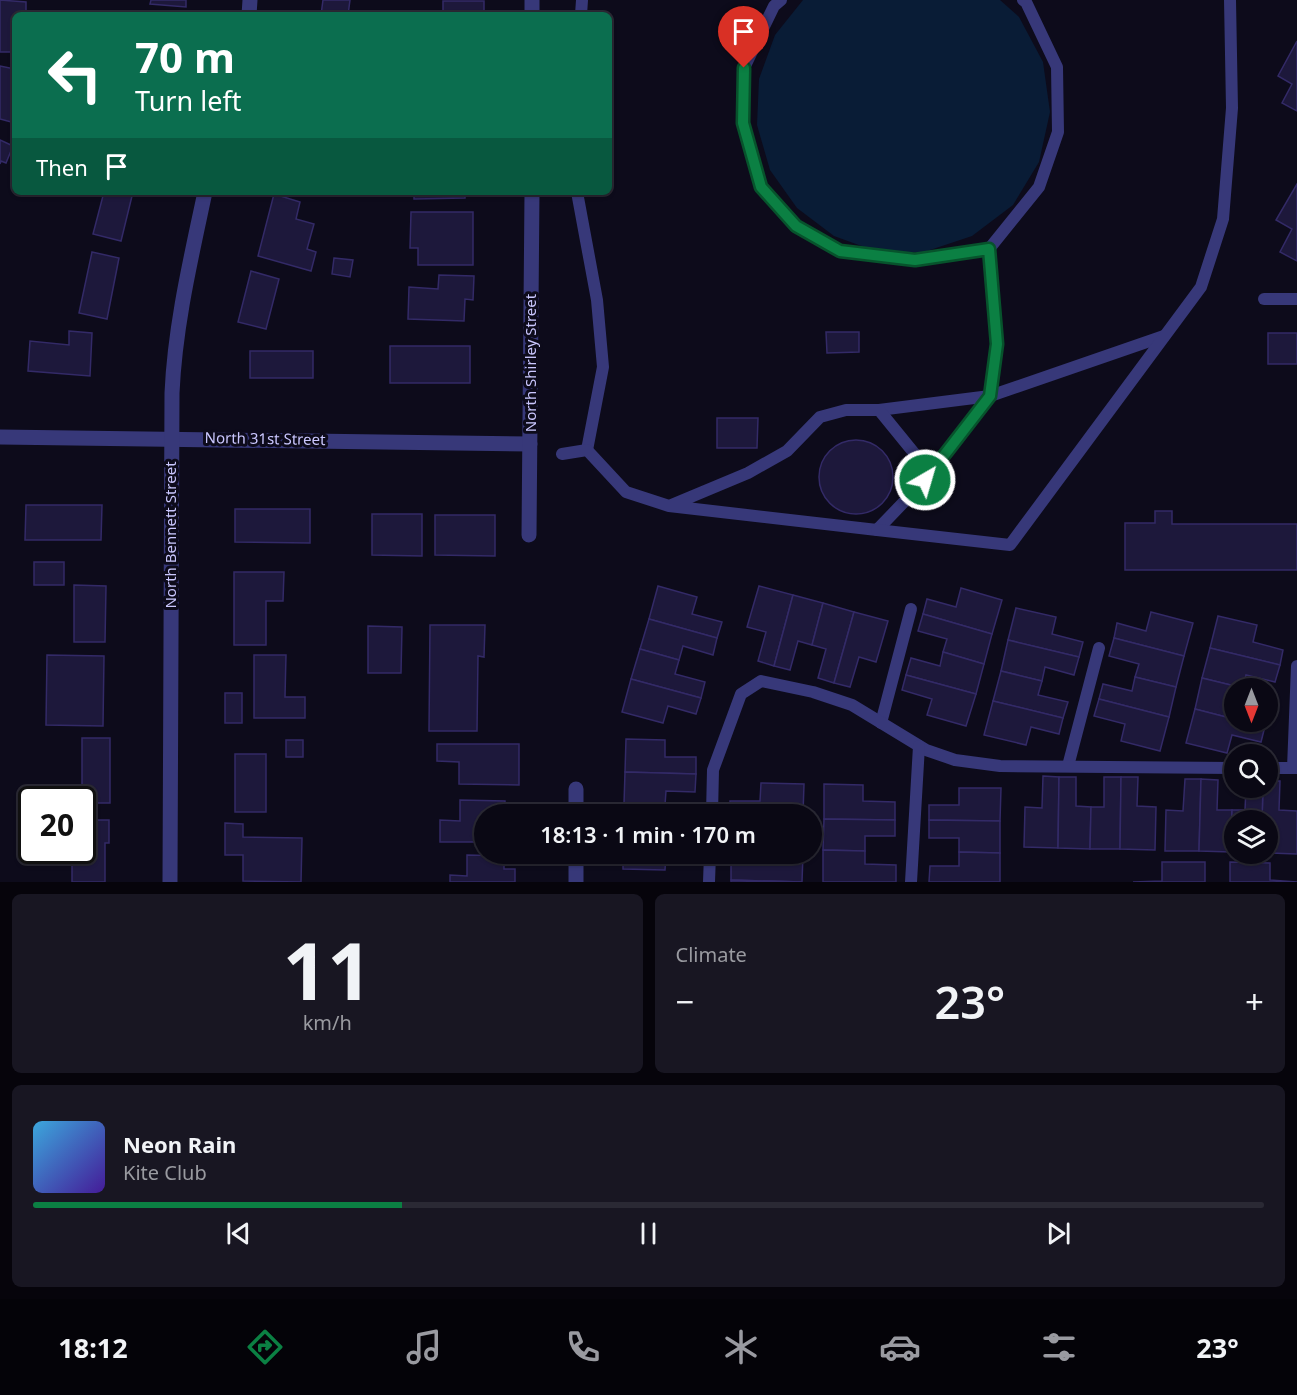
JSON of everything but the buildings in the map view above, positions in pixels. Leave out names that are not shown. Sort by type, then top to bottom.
[{"type":"street","name":"North Bennett Street","points":[[170,882],[173,362],[204,195]]},
{"type":"street","name":"North Shirley Street","points":[[529,535],[532,195]]},
{"type":"street","name":"North 31st Street","points":[[0,436],[531,444]]},
{"type":"street","points":[[576,789],[576,804]]},
{"type":"street","points":[[576,864],[576,882]]},
{"type":"lane","points":[[781,0],[774,6],[744,68],[743,123],[761,187],[796,226],[840,251],[915,260],[989,249],[1039,186],[1058,132],[1057,67],[1023,0]]},
{"type":"lane","points":[[587,450],[626,492],[669,506],[1010,545],[1201,287],[1223,219],[1232,108],[1230,0]]},
{"type":"lane","points":[[578,195],[597,300],[603,367],[587,450]]},
{"type":"lane","points":[[877,530],[925,480],[990,396],[997,344],[989,249]]},
{"type":"lane","points":[[1264,300],[1297,299]]},
{"type":"lane","points":[[669,506],[748,473],[788,451],[819,417],[846,410],[879,410],[990,396],[1164,336]]},
{"type":"lane","points":[[879,410],[923,464],[925,480]]},
{"type":"lane","points":[[562,454],[587,450]]},
{"type":"lane","points":[[881,723],[911,609]]},
{"type":"lane","points":[[1068,766],[1099,648]]},
{"type":"lane","points":[[1278,768],[1295,768],[1297,666]]},
{"type":"lane","points":[[712,804],[713,770],[741,694],[761,681],[813,692],[852,705],[919,746],[955,760],[1000,766],[1224,768]]},
{"type":"lane","points":[[911,882],[919,746]]},
{"type":"lane","points":[[709,882],[710,864]]},
{"type":"water","points":[[803,0],[1000,0],[1019,17],[1043,62],[1050,112],[1039,162],[1013,205],[972,236],[924,252],[878,252],[834,236],[797,208],[770,170],[757,125],[759,79],[775,35]]},
{"type":"route","points":[[744,68],[743,123],[761,187],[796,226],[840,251],[915,260],[989,249],[997,344],[990,396],[925,480]]}]
